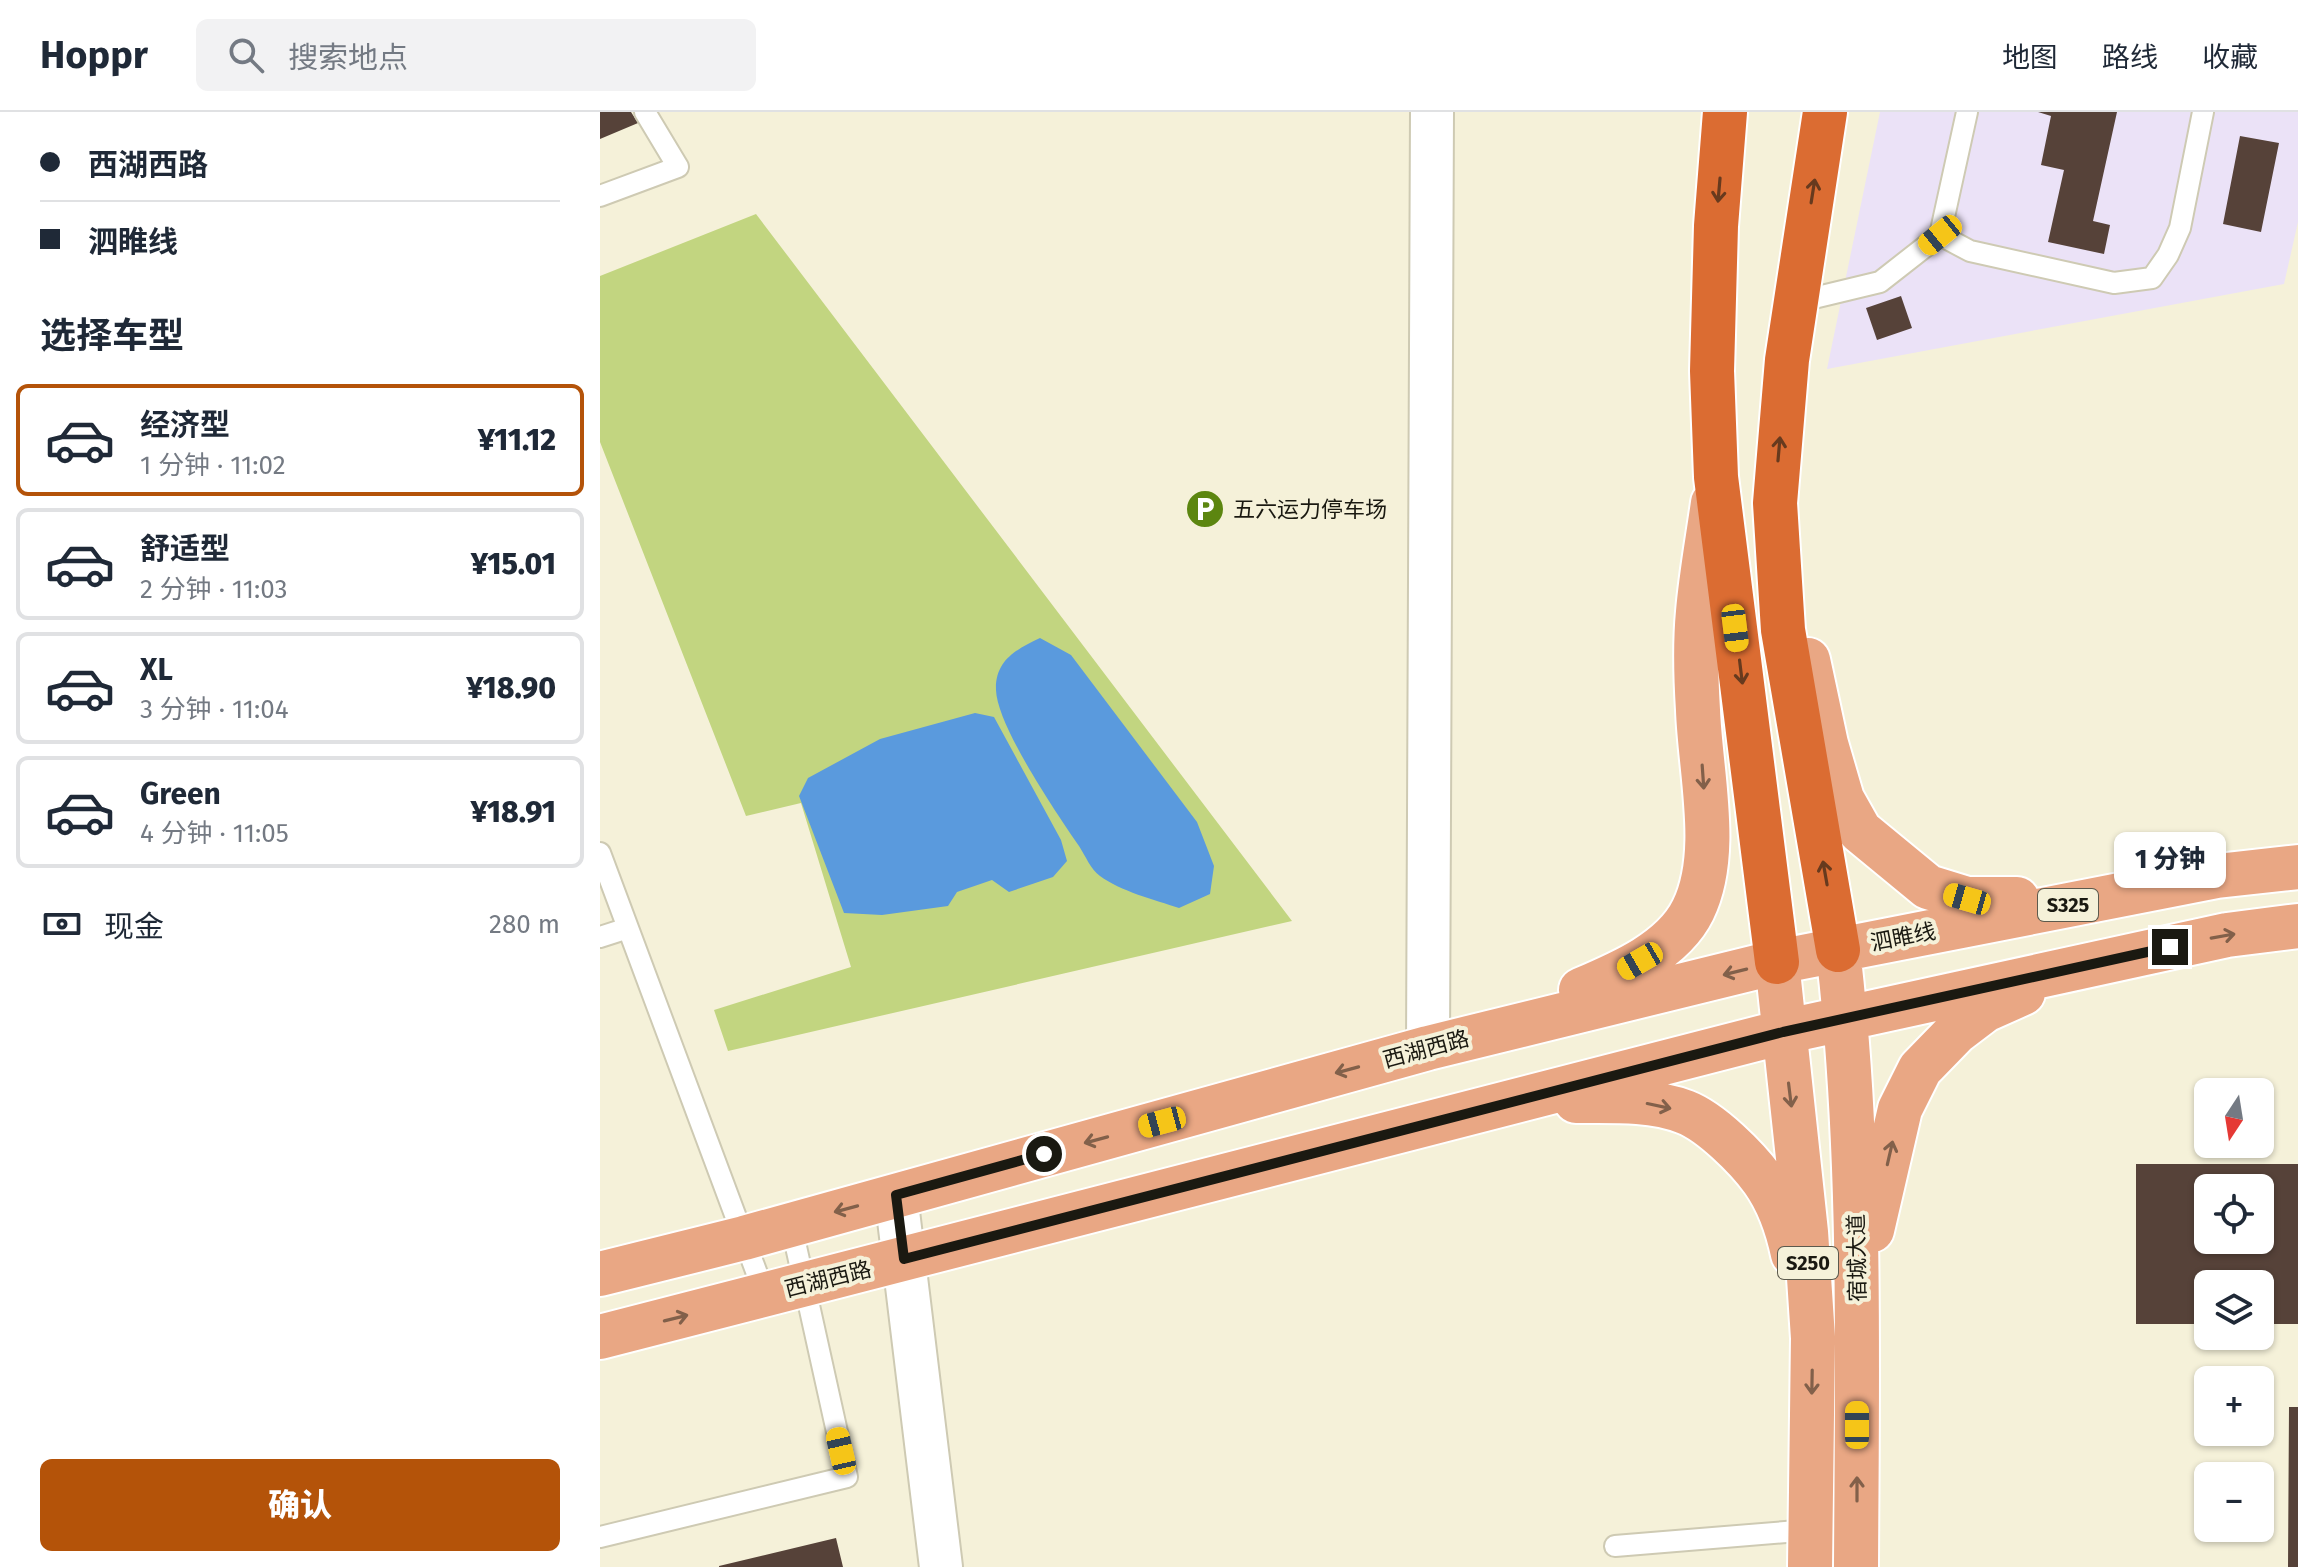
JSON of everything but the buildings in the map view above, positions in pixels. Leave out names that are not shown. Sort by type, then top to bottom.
[{"type":"highway","points":[[1725,112],[1716,226],[1712,371],[1716,477],[1777,962]]},
{"type":"highway","points":[[1825,112],[1787,360],[1775,503],[1783,630],[1838,950]]},
{"type":"main road","points":[[1481,1034],[1619,974],[1662,949],[1693,912],[1707,870],[1698,711],[1697,615],[1716,477]]},
{"type":"main road","points":[[1775,503],[1826,744],[1842,799],[1860,831],[1928,887],[1967,899],[2099,899]]},
{"type":"main road","name":"泗睢线","points":[[1838,950],[2217,876],[2298,867]]},
{"type":"main road","points":[[1846,1017],[2227,935],[2298,926]]},
{"type":"main road","name":"西湖西路","points":[[600,1274],[744,1238],[1481,1034],[1838,950]]},
{"type":"main road","name":"宿城大道","points":[[1838,950],[1846,1017],[1858,1234],[1856,1567]]},
{"type":"main road","name":"S250","points":[[1777,962],[1806,1232],[1813,1338],[1810,1548]]},
{"type":"main road","points":[[1858,1340],[1870,1239],[1882,1186],[1900,1109],[1920,1069],[1956,1032],[1985,1010],[2085,965]]},
{"type":"main road","name":"西湖西路","points":[[600,1337],[1846,1017]]},
{"type":"main road","points":[[1497,1106],[1578,1101],[1641,1102],[1686,1112],[1722,1136],[1764,1181],[1789,1235],[1813,1338]]},
{"type":"street","points":[[1428,1048],[1432,112]]},
{"type":"street","points":[[896,1195],[941,1567]]},
{"type":"lane","points":[[600,196],[678,167],[645,112]]},
{"type":"lane","points":[[1797,302],[1880,282],[1940,235],[1967,112]]},
{"type":"lane","points":[[1940,235],[1970,251],[2114,283],[2152,278],[2168,255],[2180,228],[2203,112]]},
{"type":"lane","points":[[600,853],[744,1238],[785,1290],[847,1477],[600,1537]]},
{"type":"lane","points":[[600,937],[628,928]]},
{"type":"lane","points":[[785,1290],[791,1224]]},
{"type":"lane","points":[[1615,1546],[1810,1548]]},
{"type":"shaded area","points":[[1880,112],[2298,112],[2298,222],[2284,284],[1827,369]]},
{"type":"green space","points":[[756,214],[1292,921],[728,1051],[714,1010],[851,967],[801,803],[746,816],[600,442],[600,276]]},
{"type":"water","points":[[1040,638],[1071,655],[1197,822],[1214,866],[1210,894],[1179,908],[1117,886],[1100,876],[1091,866],[1030,770],[999,706],[996,690],[1003,663],[1016,651]]},
{"type":"water","points":[[975,713],[994,717],[1061,840],[1067,861],[1053,877],[1009,892],[992,880],[957,892],[948,906],[882,915],[844,913],[799,796],[808,778],[880,739]]},
{"type":"place","name":"五六运力停车场","points":[[1205,509]]},
{"type":"route","points":[[1044,1154],[896,1195],[904,1259],[1783,1032],[2170,947]]}]
